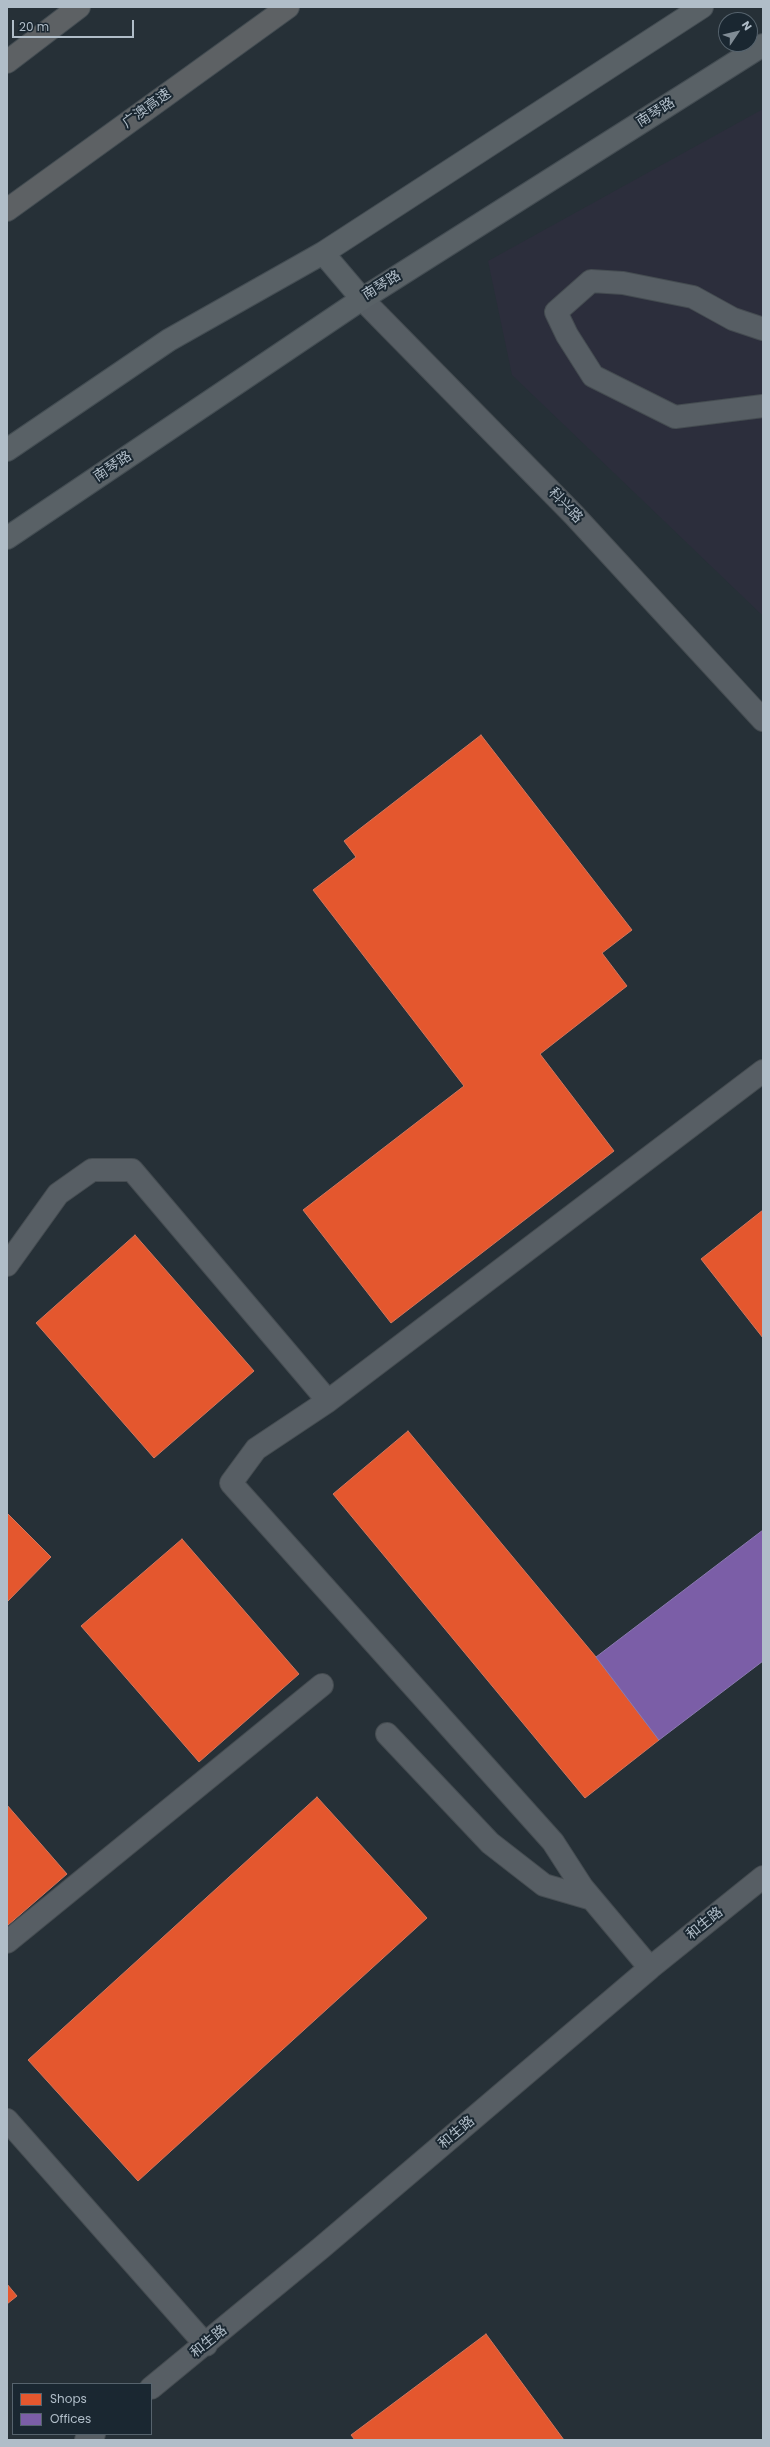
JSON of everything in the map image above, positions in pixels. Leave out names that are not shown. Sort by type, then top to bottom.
[{"type":"highway","points":[[7,62],[79,7]]},
{"type":"highway","name":"广澳高速","points":[[7,210],[288,7]]},
{"type":"main road","points":[[7,450],[170,340],[323,253],[702,7]]},
{"type":"main road","name":"南琴路","points":[[7,538],[362,299],[763,45]]},
{"type":"main road","points":[[323,253],[362,299]]},
{"type":"street","points":[[763,329],[733,319],[693,297],[623,283],[591,281],[556,312],[567,335],[593,376],[676,417],[763,406]]},
{"type":"street","name":"科兴路","points":[[362,299],[574,515],[763,720]]},
{"type":"street","points":[[650,1968],[592,1899],[552,1842],[231,1483],[256,1449],[328,1401],[763,1072]]},
{"type":"street","points":[[7,1265],[58,1194],[92,1170],[132,1170],[328,1401]]},
{"type":"street","points":[[7,1942],[322,1685]]},
{"type":"street","points":[[387,1734],[490,1843],[544,1885],[592,1899]]},
{"type":"street","name":"和生路","points":[[152,2387],[206,2345],[650,1968],[763,1877]]},
{"type":"street","points":[[7,2120],[206,2345]]},
{"type":"shaded area","points":[[763,109],[763,616],[512,375],[488,261]]},
{"type":"building: Shops","points":[[481,735],[632,930],[602,953],[627,986],[540,1054],[614,1151],[391,1323],[303,1210],[464,1086],[313,890],[356,857],[344,841]]},
{"type":"building: Shops","points":[[763,1210],[763,1338],[701,1259]]},
{"type":"building: Shops","points":[[135,1235],[254,1371],[154,1458],[36,1323]]},
{"type":"building: Shops","points":[[408,1431],[596,1657],[659,1740],[585,1798],[333,1494]]},
{"type":"building: Shops","points":[[7,1513],[51,1557],[7,1602]]},
{"type":"building: Shops","points":[[182,1539],[299,1674],[199,1762],[81,1626]]},
{"type":"building: Shops","points":[[317,1797],[427,1918],[138,2181],[28,2060]]},
{"type":"building: Shops","points":[[7,1805],[67,1874],[7,1926]]},
{"type":"building: Shops","points":[[7,2284],[17,2296],[7,2304]]},
{"type":"building: Shops","points":[[486,2334],[564,2440],[355,2440],[351,2435]]},
{"type":"building: Offices","points":[[763,1530],[763,1661],[659,1740],[596,1657]]}]
